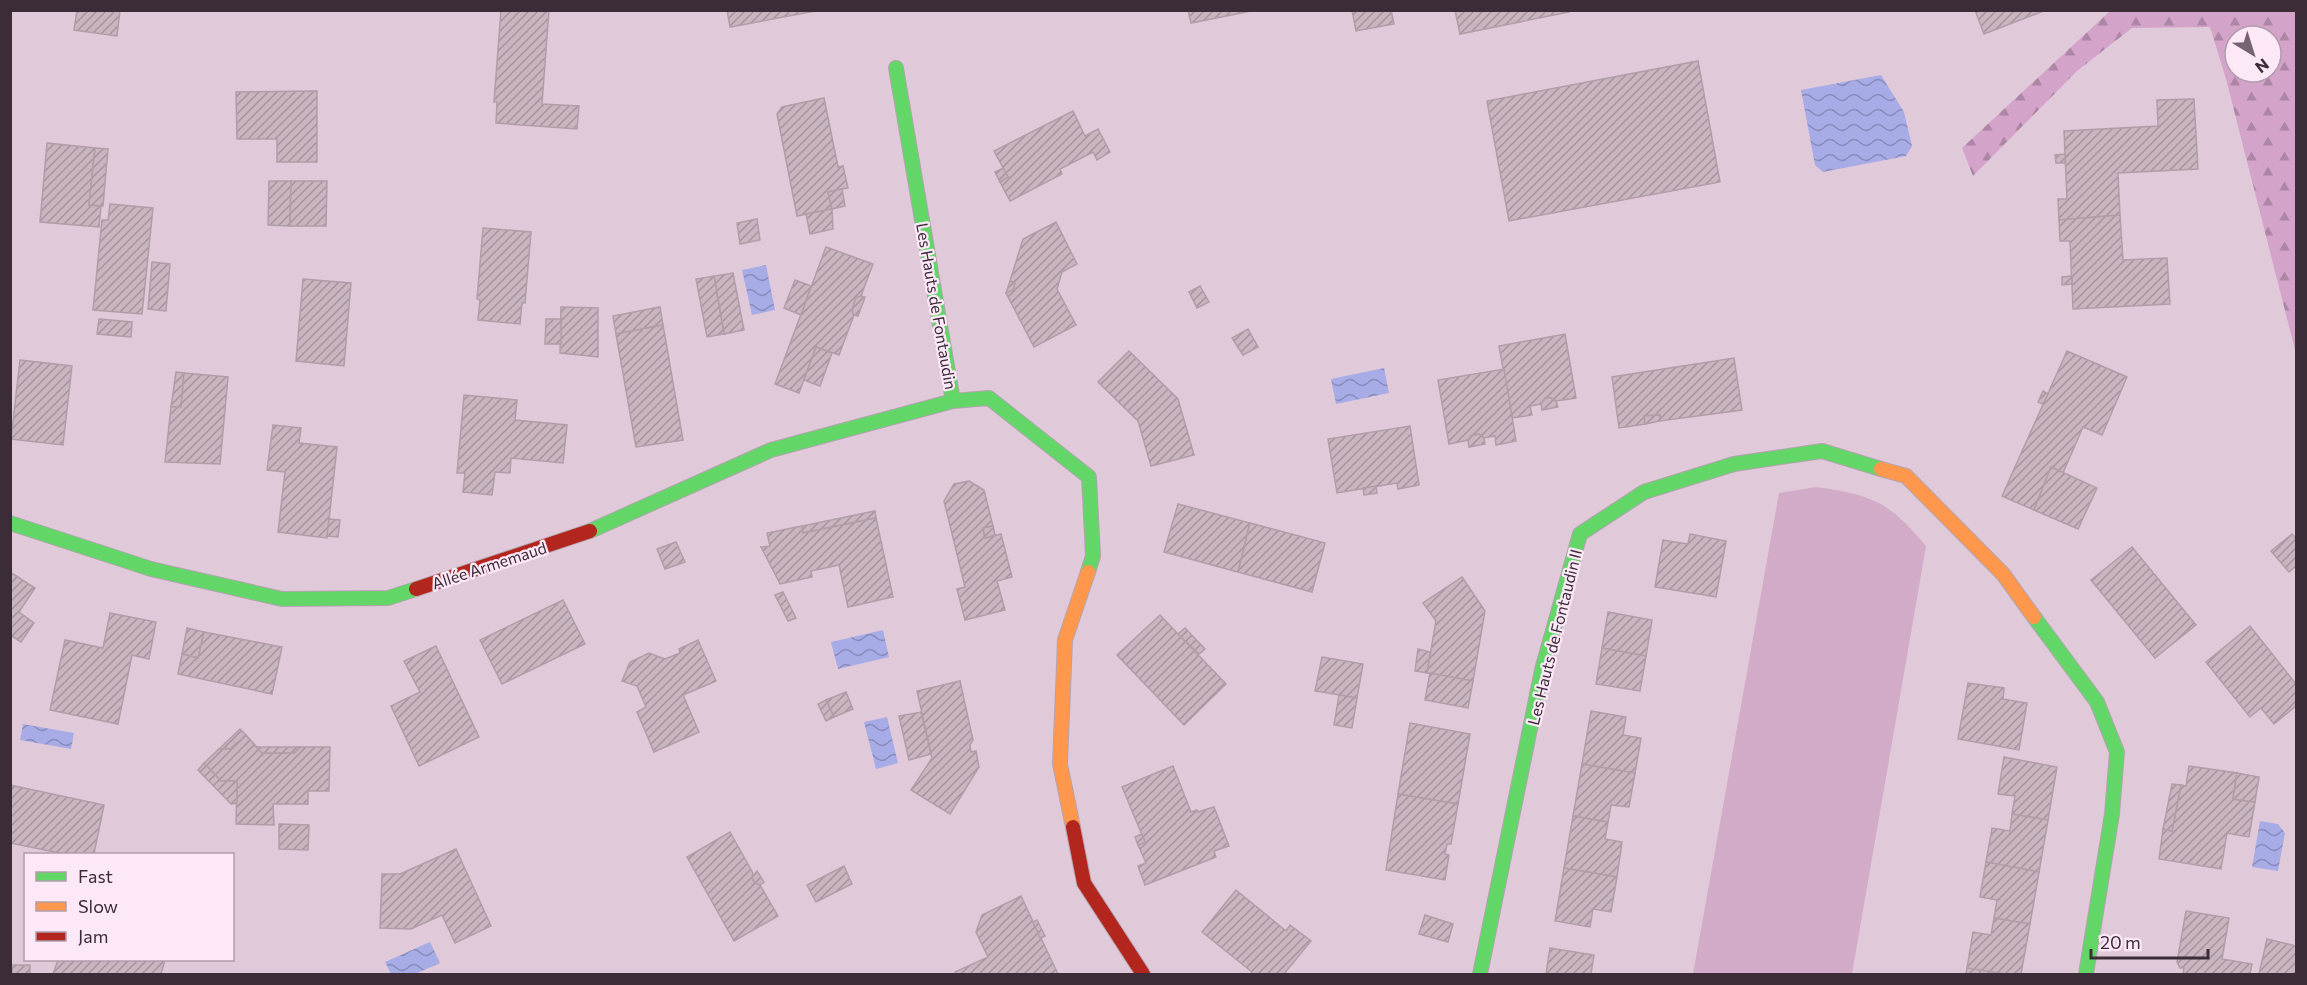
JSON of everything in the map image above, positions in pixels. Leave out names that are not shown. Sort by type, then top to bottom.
[{"type":"street","name":"Les Hauts de Fontaudin","points":[[896,68],[953,401],[989,398],[1089,477],[1093,556],[1065,640],[1060,764],[1084,883],[1143,975]]},
{"type":"street","name":"Allée Armemaud","points":[[10,522],[151,569],[282,599],[388,598],[579,536],[771,450],[953,401]]},
{"type":"street","name":"Les Hauts de Fontaudin II","points":[[1480,975],[1542,670],[1581,534],[1644,492],[1734,464],[1822,451],[1906,477],[2003,574],[2097,702],[2117,752],[2112,814],[2086,975]]},
{"type":"shaded area","points":[[1816,487],[1852,493],[1879,503],[1901,519],[1926,546],[1852,974],[1693,974],[1779,493]]},
{"type":"green space","points":[[2110,11],[2296,11],[2296,354],[2227,84],[2283,84],[2283,24],[2223,24],[2223,69],[2210,27],[2132,28],[2077,71],[1973,176],[1962,148]]},
{"type":"water","points":[[1881,75],[1904,112],[1912,146],[1906,156],[1823,172],[1815,165],[1801,90]]},
{"type":"water","points":[[766,265],[775,310],[752,315],[742,270]]},
{"type":"water","points":[[1384,368],[1389,393],[1336,404],[1331,379]]},
{"type":"water","points":[[883,630],[889,657],[838,669],[831,642]]},
{"type":"water","points":[[887,717],[898,763],[876,769],[864,722]]},
{"type":"water","points":[[23,724],[74,733],[71,749],[20,740]]},
{"type":"water","points":[[2260,821],[2278,824],[2285,833],[2278,871],[2252,867]]},
{"type":"water","points":[[430,942],[440,963],[415,974],[391,974],[385,962]]},
{"type":"building","points":[[77,10],[120,10],[117,36],[74,30]]},
{"type":"building","points":[[501,10],[549,10],[542,104],[579,106],[577,129],[496,123],[497,102],[494,102]]},
{"type":"building","points":[[727,10],[816,10],[816,11],[730,27]]},
{"type":"building","points":[[1188,10],[1256,10],[1191,23]]},
{"type":"building","points":[[1352,10],[1391,10],[1394,24],[1356,31]]},
{"type":"building","points":[[1455,10],[1568,10],[1569,12],[1460,34]]},
{"type":"building","points":[[1975,10],[2046,10],[1984,34]]},
{"type":"building","points":[[1698,61],[1720,182],[1509,221],[1487,101]]},
{"type":"building","points":[[317,91],[317,162],[277,162],[277,139],[237,139],[236,92]]},
{"type":"building","points":[[824,98],[838,167],[843,166],[848,188],[828,192],[832,209],[797,216],[777,114],[782,107]]},
{"type":"building","points":[[2194,99],[2198,169],[2118,173],[2120,215],[2059,220],[2058,199],[2067,199],[2064,131],[2158,126],[2157,100]]},
{"type":"building","points":[[1073,111],[1085,136],[1098,129],[1110,152],[1097,160],[1093,152],[1060,169],[1062,174],[1010,201],[1000,182],[1008,177],[994,151]]},
{"type":"building","points":[[47,143],[95,148],[89,205],[101,206],[99,227],[40,222]]},
{"type":"building","points":[[95,148],[108,149],[103,206],[89,205]]},
{"type":"building","points":[[2065,154],[2065,163],[2056,163],[2055,155]]},
{"type":"building","points":[[1003,168],[1008,177],[1000,182],[995,172]]},
{"type":"building","points":[[269,181],[291,181],[290,226],[268,225]]},
{"type":"building","points":[[291,181],[327,181],[326,226],[290,226]]},
{"type":"building","points":[[842,189],[845,206],[832,209],[828,192]]},
{"type":"building","points":[[110,204],[153,208],[142,314],[93,310],[102,220],[108,220]]},
{"type":"building","points":[[832,209],[833,229],[810,234],[806,214]]},
{"type":"building","points":[[2120,215],[2123,260],[2167,258],[2170,304],[2073,309],[2070,241],[2060,241],[2059,220]]},
{"type":"building","points":[[757,219],[760,240],[740,244],[737,223]]},
{"type":"building","points":[[1056,222],[1077,264],[1062,272],[1057,289],[1076,325],[1034,347],[1006,293],[1013,290],[1015,283],[1010,281],[1023,239]]},
{"type":"building","points":[[483,228],[531,232],[525,303],[522,303],[520,324],[478,320],[480,300],[477,299]]},
{"type":"building","points":[[826,247],[873,264],[861,296],[856,298],[852,310],[854,315],[839,355],[816,347],[799,393],[775,384]]},
{"type":"building","points":[[152,262],[170,264],[166,311],[148,309]]},
{"type":"building","points":[[733,273],[744,330],[724,334],[714,276]]},
{"type":"building","points":[[714,276],[724,334],[707,337],[696,279]]},
{"type":"building","points":[[2072,276],[2072,284],[2062,285],[2062,277]]},
{"type":"building","points":[[303,279],[351,283],[344,366],[296,361]]},
{"type":"building","points":[[795,280],[811,286],[801,315],[784,308]]},
{"type":"building","points":[[1010,281],[1015,283],[1013,290],[1006,293]]},
{"type":"building","points":[[1200,286],[1209,302],[1197,308],[1189,292]]},
{"type":"building","points":[[865,297],[858,316],[854,315],[852,310],[856,298]]},
{"type":"building","points":[[561,307],[598,308],[598,357],[560,353]]},
{"type":"building","points":[[660,307],[663,325],[616,334],[613,316]]},
{"type":"building","points":[[99,319],[132,322],[131,337],[97,334]]},
{"type":"building","points":[[546,319],[561,319],[561,344],[545,344]]},
{"type":"building","points":[[663,325],[683,440],[636,447],[616,334]]},
{"type":"building","points":[[1248,329],[1258,347],[1243,355],[1232,338]]},
{"type":"building","points":[[1565,334],[1576,398],[1556,401],[1545,398],[1541,404],[1530,406],[1532,415],[1512,418],[1499,346]]},
{"type":"building","points":[[816,347],[832,353],[820,386],[804,380]]},
{"type":"building","points":[[1129,351],[1178,399],[1194,455],[1151,466],[1138,421],[1098,382]]},
{"type":"building","points":[[2067,351],[2127,377],[2102,435],[2083,427],[2063,473],[2051,467],[2034,510],[2002,496]]},
{"type":"building","points":[[1734,358],[1742,410],[1660,421],[1660,415],[1644,416],[1645,424],[1619,428],[1612,377]]},
{"type":"building","points":[[20,360],[72,366],[63,445],[11,439]]},
{"type":"building","points":[[1504,369],[1516,441],[1496,445],[1495,436],[1484,438],[1479,434],[1472,435],[1468,440],[1449,444],[1438,380]]},
{"type":"building","points":[[176,372],[184,373],[181,407],[171,407]]},
{"type":"building","points":[[184,373],[228,377],[220,464],[165,462],[171,407],[181,407]]},
{"type":"building","points":[[2043,391],[2048,394],[2043,404],[2038,402]]},
{"type":"building","points":[[464,395],[517,400],[515,420],[567,425],[563,463],[511,458],[510,473],[495,472],[492,495],[463,492],[465,473],[457,473]]},
{"type":"building","points":[[1545,398],[1556,401],[1558,407],[1542,410],[1541,404]]},
{"type":"building","points":[[1660,415],[1660,421],[1645,424],[1644,416]]},
{"type":"building","points":[[273,425],[301,428],[299,443],[337,447],[327,538],[278,532],[285,472],[267,470]]},
{"type":"building","points":[[1410,426],[1419,485],[1398,489],[1397,483],[1337,493],[1328,439]]},
{"type":"building","points":[[1479,434],[1484,438],[1485,444],[1469,447],[1468,440],[1472,435]]},
{"type":"building","points":[[2051,467],[2097,488],[2078,529],[2034,510]]},
{"type":"building","points":[[969,481],[984,490],[993,526],[983,528],[985,538],[1001,534],[1012,577],[997,581],[1005,610],[965,620],[957,589],[965,587],[944,501],[954,484]]},
{"type":"building","points":[[1376,486],[1377,493],[1364,495],[1363,488]]},
{"type":"building","points":[[1178,504],[1250,523],[1238,572],[1164,552]]},
{"type":"building","points":[[875,511],[876,518],[803,533],[802,526]]},
{"type":"building","points":[[876,518],[893,597],[848,607],[839,565],[811,571],[812,577],[780,584],[761,547],[770,546],[767,533],[802,526],[803,533]]},
{"type":"building","points":[[329,519],[340,520],[338,537],[327,536]]},
{"type":"building","points":[[1250,523],[1325,543],[1312,592],[1238,572]]},
{"type":"building","points":[[993,526],[995,535],[985,538],[983,528]]},
{"type":"building","points":[[1690,534],[1726,541],[1716,597],[1655,587],[1663,540],[1688,544]]},
{"type":"building","points":[[2292,534],[2296,539],[2296,566],[2289,572],[2271,551]]},
{"type":"building","points":[[676,542],[685,562],[665,569],[657,549]]},
{"type":"building","points":[[2132,547],[2196,625],[2155,658],[2091,580]]},
{"type":"building","points":[[10,572],[35,588],[19,612],[34,623],[21,642],[10,635]]},
{"type":"building","points":[[1462,577],[1485,611],[1473,681],[1427,673],[1436,621],[1423,603]]},
{"type":"building","points":[[783,592],[796,618],[788,621],[775,595]]},
{"type":"building","points":[[563,600],[585,644],[502,684],[480,640]]},
{"type":"building","points":[[1608,612],[1652,620],[1646,656],[1602,648]]},
{"type":"building","points":[[110,613],[156,622],[149,659],[132,655],[118,724],[50,710],[65,640],[103,648]]},
{"type":"building","points":[[1160,615],[1226,684],[1184,725],[1117,655]]},
{"type":"building","points":[[2250,626],[2296,684],[2296,706],[2274,724],[2261,708],[2250,717],[2206,662]]},
{"type":"building","points":[[187,628],[204,632],[198,658],[182,654]]},
{"type":"building","points":[[1185,628],[1205,649],[1199,654],[1178,634]]},
{"type":"building","points":[[204,632],[282,647],[272,694],[178,674],[182,654],[198,658]]},
{"type":"building","points":[[698,640],[716,681],[683,695],[699,732],[654,752],[637,712],[646,707],[637,686],[622,681],[630,662],[649,653],[665,659],[680,653],[679,649]]},
{"type":"building","points":[[436,646],[479,737],[419,766],[391,706],[420,692],[404,661]]},
{"type":"building","points":[[1602,648],[1646,656],[1640,691],[1596,684]]},
{"type":"building","points":[[1418,649],[1430,652],[1427,673],[1415,671]]},
{"type":"building","points":[[1322,657],[1363,664],[1357,698],[1315,691]]},
{"type":"building","points":[[1430,673],[1473,681],[1468,708],[1425,700]]},
{"type":"building","points":[[960,681],[973,740],[970,745],[971,752],[976,751],[979,767],[950,814],[911,790],[932,758],[917,691]]},
{"type":"building","points":[[1968,683],[2004,688],[2003,699],[2027,703],[2019,750],[1958,739]]},
{"type":"building","points":[[846,692],[853,709],[834,717],[826,700]]},
{"type":"building","points":[[1339,695],[1357,698],[1352,728],[1334,725]]},
{"type":"building","points":[[826,700],[834,717],[826,721],[818,704]]},
{"type":"building","points":[[1591,711],[1626,717],[1623,735],[1641,738],[1635,773],[1582,764]]},
{"type":"building","points":[[921,712],[931,754],[909,760],[899,716]]},
{"type":"building","points":[[1410,723],[1470,734],[1458,804],[1398,794]]},
{"type":"building","points":[[240,729],[246,735],[230,749],[219,749]]},
{"type":"building","points":[[246,735],[262,753],[294,753],[300,747],[330,747],[329,791],[308,791],[308,804],[273,804],[274,825],[236,824],[237,781],[221,781],[204,763],[219,749],[230,749]]},
{"type":"building","points":[[256,747],[300,747],[294,753],[262,753]]},
{"type":"building","points":[[2004,757],[2057,767],[2048,820],[2012,814],[2015,796],[1998,794]]},
{"type":"building","points":[[204,763],[221,781],[237,781],[237,803],[231,804],[198,770]]},
{"type":"building","points":[[1582,764],[1635,773],[1629,807],[1611,805],[1608,822],[1573,816]]},
{"type":"building","points":[[1173,766],[1191,812],[1214,807],[1229,846],[1214,851],[1216,857],[1145,885],[1138,866],[1146,863],[1138,845],[1145,842],[1122,787]]},
{"type":"building","points":[[2189,766],[2237,773],[2233,799],[2255,802],[2249,837],[2227,833],[2221,869],[2159,859],[2163,829],[2172,831],[2181,785],[2186,786]]},
{"type":"building","points":[[2237,773],[2259,777],[2255,802],[2233,799]]},
{"type":"building","points":[[2172,784],[2181,785],[2172,831],[2163,829]]},
{"type":"building","points":[[10,785],[104,805],[94,853],[59,853],[10,843]]},
{"type":"building","points":[[1398,794],[1458,804],[1451,844],[1447,844],[1445,854],[1449,855],[1445,880],[1386,870]]},
{"type":"building","points":[[2012,814],[2048,820],[2039,872],[1986,862],[1992,828],[2010,831]]},
{"type":"building","points":[[1573,816],[1608,822],[1605,839],[1622,842],[1617,877],[1564,868]]},
{"type":"building","points":[[279,824],[309,825],[308,850],[279,849]]},
{"type":"building","points":[[730,832],[753,873],[752,878],[760,885],[778,916],[734,941],[687,857]]},
{"type":"building","points":[[1142,834],[1145,842],[1138,845],[1135,837]]},
{"type":"building","points":[[456,849],[491,926],[455,943],[442,915],[411,929],[380,928],[382,874],[400,874]]},
{"type":"building","points":[[1986,862],[2039,872],[2030,924],[1994,918],[1997,900],[1980,897]]},
{"type":"building","points":[[844,866],[852,884],[816,902],[807,885]]},
{"type":"building","points":[[1564,868],[1617,877],[1611,912],[1593,909],[1590,927],[1555,921]]},
{"type":"building","points":[[757,871],[764,882],[760,885],[752,878]]},
{"type":"building","points":[[1236,890],[1286,931],[1290,925],[1311,941],[1284,974],[1250,974],[1252,972],[1202,932]]},
{"type":"building","points":[[1021,896],[1058,974],[956,974],[955,972],[988,957],[976,932],[982,915]]},
{"type":"building","points":[[2186,911],[2229,918],[2222,959],[2252,964],[2250,974],[2183,974],[2184,968],[2180,968],[2177,962]]},
{"type":"building","points":[[1425,915],[1453,924],[1448,942],[1419,934]]},
{"type":"building","points":[[1994,918],[2030,924],[2021,974],[2004,974],[1967,968],[1973,932],[1991,935]]},
{"type":"building","points":[[1037,920],[1045,936],[1040,938],[1033,922]]},
{"type":"building","points":[[2267,939],[2296,946],[2296,974],[2259,974]]},
{"type":"building","points":[[1550,948],[1594,955],[1591,974],[1546,974]]},
{"type":"building","points":[[58,961],[165,961],[161,974],[53,974]]},
{"type":"building","points":[[12,965],[30,965],[30,974],[12,974]]},
{"type":"building","points":[[1967,968],[2004,974],[1966,974]]},
{"type":"traffic: fast","points":[[896,68],[953,401],[989,398],[1089,477],[1093,556],[1088,572]]},
{"type":"traffic: fast","points":[[590,531],[771,450],[953,401]]},
{"type":"traffic: fast","points":[[1480,974],[1542,670],[1580,534],[1644,492],[1734,464],[1822,451],[1881,469]]},
{"type":"traffic: fast","points":[[10,523],[151,569],[282,599],[388,598],[416,589]]},
{"type":"traffic: fast","points":[[2034,617],[2097,702],[2117,752],[2112,814],[2086,974]]},
{"type":"traffic: slow","points":[[1881,469],[1906,476],[2003,574],[2034,617]]},
{"type":"traffic: slow","points":[[1073,827],[1060,764],[1065,640],[1088,572]]},
{"type":"traffic: jam","points":[[416,589],[590,531]]},
{"type":"traffic: jam","points":[[1073,827],[1084,883],[1143,974]]}]
